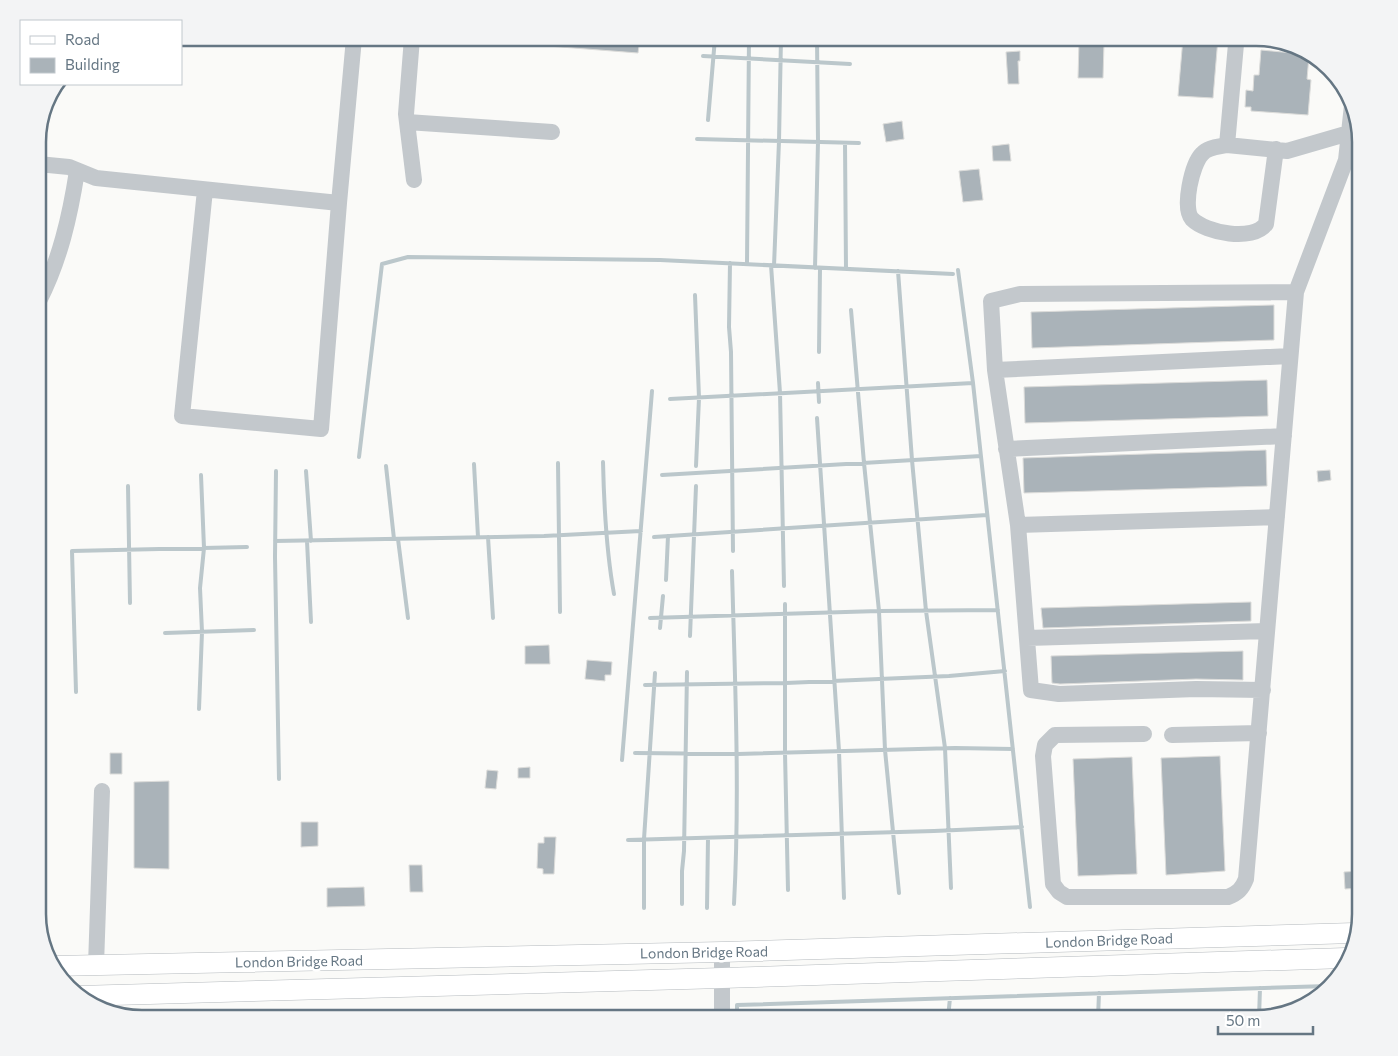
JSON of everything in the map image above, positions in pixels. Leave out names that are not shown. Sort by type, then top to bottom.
[{"type":"main road","name":"London Bridge Road","points":[[61,966],[722,952],[1349,933]]},
{"type":"main road","name":"London Bridge Road","points":[[92,996],[1341,958]]},
{"type":"main road","points":[[269,962],[270,990]]},
{"type":"street","points":[[205,190],[182,416],[321,429],[353,46]]},
{"type":"street","points":[[411,46],[406,114],[414,180]]},
{"type":"street","points":[[1227,145],[1240,46]]},
{"type":"street","points":[[407,122],[552,132]]},
{"type":"street","points":[[1276,149],[1266,224],[1262,230],[1239,235],[1230,234],[1200,224],[1193,219],[1188,208],[1192,171],[1196,160],[1206,150],[1227,145],[1294,150],[1352,134]]},
{"type":"street","points":[[1144,734],[1055,735],[1045,744],[1043,756],[1054,884],[1059,892],[1067,897],[1228,897],[1237,894],[1246,879],[1296,292],[1352,140]]},
{"type":"street","points":[[46,165],[69,167],[96,178],[339,203]]},
{"type":"street","points":[[46,287],[59,252],[71,206],[77,171]]},
{"type":"street","points":[[1263,690],[1196,689],[1058,694],[1031,690],[1018,524],[995,370],[991,301],[1020,294],[1296,292]]},
{"type":"street","points":[[995,370],[1290,356]]},
{"type":"street","points":[[1006,449],[1284,436]]},
{"type":"street","points":[[1018,524],[1277,517]]},
{"type":"street","points":[[1027,638],[1267,631]]},
{"type":"street","points":[[1172,734],[1259,733]]},
{"type":"street","points":[[96,965],[102,791]]},
{"type":"street","points":[[722,952],[722,1010]]},
{"type":"building","points":[[548,46],[639,46],[638,53]]},
{"type":"building","points":[[1079,46],[1104,46],[1103,78],[1078,78]]},
{"type":"building","points":[[1182,46],[1217,46],[1213,98],[1178,96]]},
{"type":"building","points":[[1261,50],[1290,53],[1308,62],[1307,79],[1311,80],[1308,115],[1251,111],[1251,107],[1245,107],[1246,90],[1253,91],[1254,75],[1259,75]]},
{"type":"building","points":[[1020,51],[1020,61],[1018,61],[1019,84],[1008,84],[1006,52]]},
{"type":"building","points":[[902,121],[904,139],[886,142],[883,124]]},
{"type":"building","points":[[1009,144],[1011,161],[993,161],[992,146]]},
{"type":"building","points":[[979,169],[983,200],[963,202],[959,171]]},
{"type":"building","points":[[1274,305],[1274,340],[1032,348],[1031,312]]},
{"type":"building","points":[[1267,380],[1268,416],[1025,423],[1024,387]]},
{"type":"building","points":[[1266,450],[1267,486],[1024,493],[1023,458]]},
{"type":"building","points":[[1330,470],[1331,480],[1318,482],[1317,471]]},
{"type":"building","points":[[1251,602],[1251,621],[1043,628],[1041,608]]},
{"type":"building","points":[[549,645],[550,664],[525,664],[525,646]]},
{"type":"building","points":[[1243,651],[1243,680],[1196,679],[1052,683],[1051,656]]},
{"type":"building","points":[[587,660],[612,662],[611,675],[605,675],[605,681],[585,679]]},
{"type":"building","points":[[110,753],[122,753],[122,774],[110,774]]},
{"type":"building","points":[[1220,756],[1225,871],[1166,875],[1161,758]]},
{"type":"building","points":[[1132,757],[1137,874],[1078,876],[1073,759]]},
{"type":"building","points":[[530,767],[530,778],[518,778],[518,768]]},
{"type":"building","points":[[487,770],[498,771],[496,789],[485,788]]},
{"type":"building","points":[[169,781],[169,869],[134,868],[134,782]]},
{"type":"building","points":[[301,822],[318,822],[318,846],[301,847]]},
{"type":"building","points":[[544,837],[556,837],[554,874],[543,874],[543,869],[537,868],[538,843],[544,843]]},
{"type":"building","points":[[409,865],[422,865],[423,892],[410,892]]},
{"type":"building","points":[[1344,872],[1352,872],[1352,889],[1345,889]]},
{"type":"building","points":[[364,887],[365,906],[327,907],[327,888]]},
{"type":"waterway","points":[[708,120],[714,46]]},
{"type":"waterway","points":[[747,264],[749,46]]},
{"type":"waterway","points":[[774,266],[781,46]]},
{"type":"waterway","points":[[815,268],[818,142],[817,46]]},
{"type":"waterway","points":[[703,56],[850,64]]},
{"type":"waterway","points":[[697,139],[859,143]]},
{"type":"waterway","points":[[845,143],[846,269]]},
{"type":"waterway","points":[[359,457],[382,264],[408,257],[660,260],[953,274]]},
{"type":"waterway","points":[[730,263],[729,327],[731,352],[733,551]]},
{"type":"waterway","points":[[771,265],[780,393],[784,586]]},
{"type":"waterway","points":[[819,352],[820,268]]},
{"type":"waterway","points":[[670,399],[973,383],[958,270]]},
{"type":"waterway","points":[[898,271],[912,460],[926,611],[945,748],[951,888]]},
{"type":"waterway","points":[[695,295],[699,398],[696,466]]},
{"type":"waterway","points":[[851,310],[879,611],[885,750],[899,893]]},
{"type":"waterway","points":[[818,383],[819,402]]},
{"type":"waterway","points":[[973,383],[1030,907]]},
{"type":"waterway","points":[[622,760],[652,391]]},
{"type":"waterway","points":[[817,418],[839,751],[844,898]]},
{"type":"waterway","points":[[662,475],[981,456]]},
{"type":"waterway","points":[[603,462],[606,528],[614,594]]},
{"type":"waterway","points":[[558,463],[560,612]]},
{"type":"waterway","points":[[474,464],[478,537]]},
{"type":"waterway","points":[[386,466],[394,539]]},
{"type":"waterway","points":[[276,471],[275,557],[279,779]]},
{"type":"waterway","points":[[306,471],[311,541]]},
{"type":"waterway","points":[[199,709],[202,632],[200,588],[204,548],[201,475]]},
{"type":"waterway","points":[[128,486],[130,603]]},
{"type":"waterway","points":[[690,636],[696,486]]},
{"type":"waterway","points":[[654,537],[987,515]]},
{"type":"waterway","points":[[275,541],[544,536],[641,531]]},
{"type":"waterway","points":[[666,580],[668,536]]},
{"type":"waterway","points":[[488,537],[493,618]]},
{"type":"waterway","points":[[398,539],[408,618]]},
{"type":"waterway","points":[[307,541],[311,622]]},
{"type":"waterway","points":[[76,692],[72,551],[247,547]]},
{"type":"waterway","points":[[732,571],[737,779],[734,904]]},
{"type":"waterway","points":[[660,628],[663,596]]},
{"type":"waterway","points":[[785,604],[785,753],[788,890]]},
{"type":"waterway","points":[[650,618],[879,611],[998,610]]},
{"type":"waterway","points":[[165,633],[254,630]]},
{"type":"waterway","points":[[645,685],[786,683],[949,676],[1005,671]]},
{"type":"waterway","points":[[682,904],[687,672]]},
{"type":"waterway","points":[[644,908],[644,839],[655,673]]},
{"type":"waterway","points":[[635,753],[738,754],[955,748],[1013,749]]},
{"type":"waterway","points":[[628,840],[1022,827]]},
{"type":"waterway","points":[[707,908],[708,838]]},
{"type":"waterway","points":[[737,1010],[737,1005],[1319,986]]},
{"type":"waterway","points":[[1259,1010],[1260,988]]},
{"type":"waterway","points":[[1098,1010],[1099,993]]},
{"type":"waterway","points":[[949,1010],[950,998]]}]
